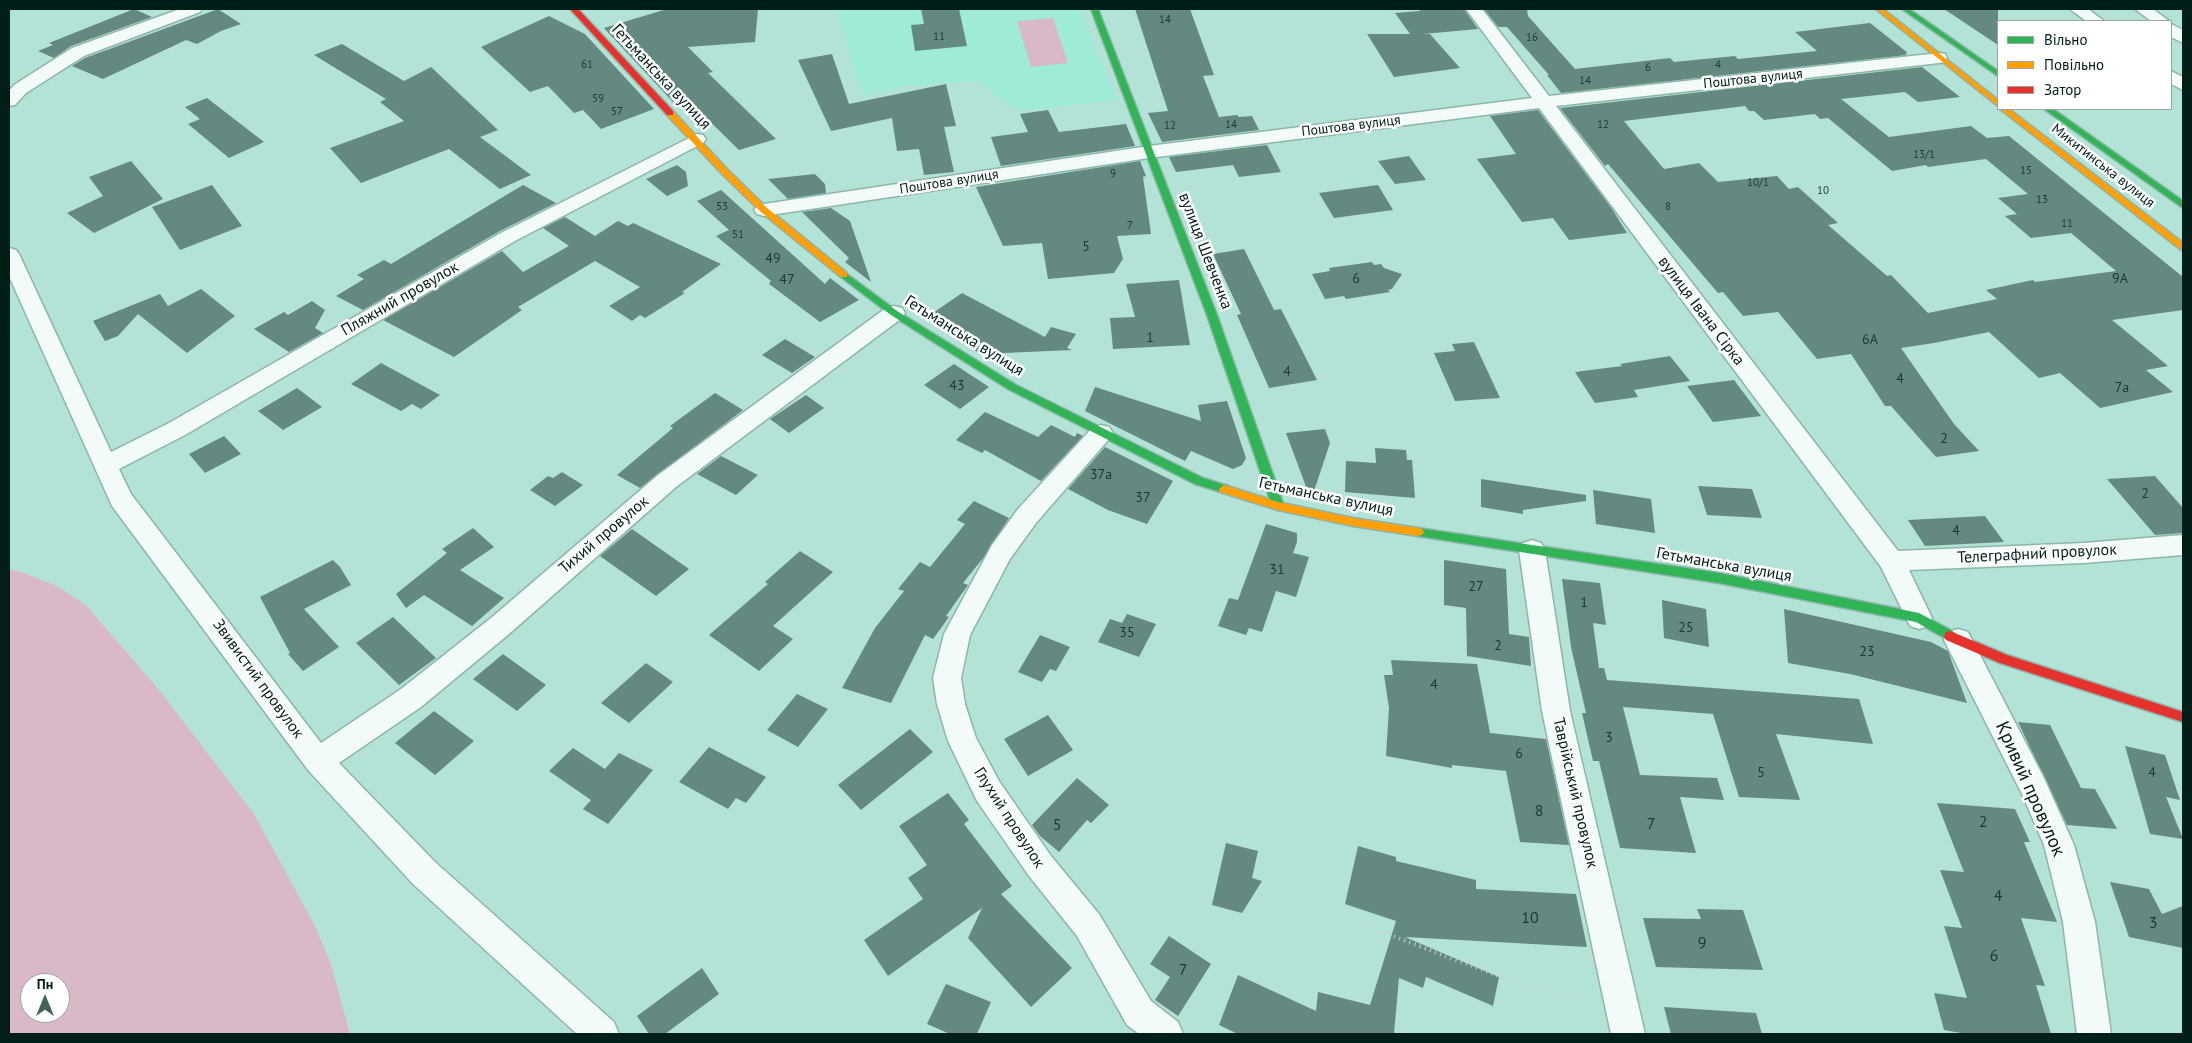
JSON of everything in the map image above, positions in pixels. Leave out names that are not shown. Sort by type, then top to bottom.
[{"type":"street","points":[[9,101],[20,89],[78,52],[194,9]]},
{"type":"street","name":"Гетьманська вулиця","points":[[574,9],[697,139],[725,172],[764,210],[800,241],[894,313],[1012,387],[1199,481],[1278,506],[1353,522],[1719,578],[1919,618],[1958,640],[2004,659],[2183,717]]},
{"type":"street","name":"вулиця Шевченка","points":[[1094,9],[1212,315],[1278,506]]},
{"type":"street","name":"вулиця Івана Сірка","points":[[1474,9],[1891,561],[1919,618]]},
{"type":"street","points":[[1879,9],[1997,103]]},
{"type":"street","points":[[1904,9],[1997,73]]},
{"type":"street","points":[[2078,9],[2094,20]]},
{"type":"street","points":[[2143,9],[2159,20]]},
{"type":"street","points":[[2172,30],[2183,38]]},
{"type":"street","name":"Поштова вулиця","points":[[764,210],[1150,152],[1543,102],[1939,58]]},
{"type":"street","points":[[2172,77],[2183,85]]},
{"type":"street","name":"Микитинська вулиця","points":[[2005,110],[2183,247]]},
{"type":"street","name":"Микитинська вулиця","points":[[2049,110],[2183,205]]},
{"type":"street","name":"Пляжний провулок","points":[[106,465],[177,429],[508,237],[697,139]]},
{"type":"street","name":"Звивистий провулок","points":[[9,254],[121,499],[202,603],[318,761],[424,873],[602,1034]]},
{"type":"street","name":"Тихий провулок","points":[[318,761],[411,698],[500,626],[667,481],[894,313]]},
{"type":"street","name":"Глухий провулок","points":[[1101,433],[1027,516],[1001,552],[957,634],[946,678],[951,704],[962,741],[988,791],[1040,866],[1088,925],[1139,1013],[1166,1034]]},
{"type":"street","name":"Телеграфний провулок","points":[[1891,561],[2084,553],[2183,545]]},
{"type":"street","name":"Таврійський провулок","points":[[1532,550],[1556,711],[1626,1021]]},
{"type":"street","name":"Кривий провулок","points":[[1958,640],[2034,788],[2059,845],[2079,922],[2094,1034]]},
{"type":"path","points":[[1363,925],[1531,988],[1626,1021]]},
{"type":"shaded area","points":[[837,9],[1079,9],[1117,100],[1017,111],[977,81],[909,85],[863,95]]},
{"type":"shaded area","points":[[1053,18],[1068,63],[1031,67],[1017,21]]},
{"type":"shaded area","points":[[9,569],[57,586],[86,605],[160,691],[254,814],[314,924],[331,964],[350,1034],[9,1034]]},
{"type":"building","points":[[134,9],[152,17],[71,46],[54,58],[38,51],[53,45],[49,43]]},
{"type":"building","points":[[218,9],[241,24],[221,31],[197,44],[186,40],[103,79],[72,66],[85,58]]},
{"type":"building","points":[[667,9],[758,9],[755,42],[688,47],[713,72],[708,73],[776,139],[739,150],[686,98],[673,102],[604,28]]},
{"type":"building","points":[[921,9],[959,9],[967,46],[915,51],[911,25],[924,24]]},
{"type":"building","points":[[1135,9],[1190,9],[1214,75],[1203,76],[1219,117],[1252,116],[1259,130],[1162,142],[1148,113],[1168,111]]},
{"type":"building","points":[[1419,9],[1464,9],[1478,29],[1423,34],[1430,34],[1460,68],[1394,77],[1367,34],[1410,34],[1395,13],[1420,11]]},
{"type":"building","points":[[1484,9],[1527,9],[1528,16],[1575,69],[1670,58],[1674,62],[1735,56],[1738,59],[1817,51],[1795,32],[1870,23],[1908,53],[1905,53],[1907,55],[1561,93],[1547,75],[1549,75],[1507,27],[1498,27]]},
{"type":"building","points":[[1944,9],[1998,9],[1997,44]]},
{"type":"building","points":[[549,16],[585,34],[654,109],[601,129],[583,110],[574,113],[548,86],[530,92],[481,47]]},
{"type":"building","points":[[342,44],[404,81],[431,67],[498,130],[480,137],[531,175],[500,189],[449,149],[361,183],[330,148],[404,121],[380,102],[386,99],[314,55]]},
{"type":"building","points":[[832,54],[849,104],[946,84],[956,126],[944,127],[954,172],[924,175],[919,149],[897,151],[892,118],[831,131],[798,60]]},
{"type":"building","points":[[1922,67],[1960,97],[1918,102],[1905,92],[1841,99],[1889,137],[1971,126],[1987,138],[2009,136],[2183,277],[2183,310],[2112,320],[2168,366],[2146,370],[2173,392],[2100,408],[2060,373],[2039,378],[1989,332],[1901,348],[1954,424],[1979,451],[1936,457],[1891,406],[1885,406],[1851,354],[1817,359],[1778,312],[1743,316],[1723,292],[1718,293],[1608,164],[1605,166],[1560,108]],"holes":[[[1745,106],[1749,111],[1754,111],[1764,120],[1815,114],[1820,119],[1828,118],[1892,171],[1926,165],[1928,167],[1986,159],[2028,194],[1998,198],[2017,214],[2005,216],[2031,238],[2071,233],[2116,271],[2035,282],[2033,280],[1986,290],[1997,299],[1928,313],[1891,275],[1887,276],[1828,225],[1838,223],[1798,187],[1789,189],[1777,176],[1718,182],[1699,163],[1664,169],[1624,121]]]},
{"type":"building","points":[[207,98],[264,142],[229,158],[188,124],[200,119],[185,107]]},
{"type":"building","points":[[1048,110],[1059,132],[1126,124],[1135,146],[1001,166],[991,137],[1028,132],[1020,114]]},
{"type":"building","points":[[1538,110],[1612,209],[1627,233],[1569,240],[1553,218],[1522,222],[1477,159],[1516,154],[1490,116]]},
{"type":"building","points":[[1267,145],[1281,172],[1239,177],[1233,165],[1176,172],[1169,157]]},
{"type":"building","points":[[1409,156],[1426,180],[1395,184],[1378,161]]},
{"type":"building","points":[[131,161],[163,199],[94,233],[67,213],[103,196],[89,177]]},
{"type":"building","points":[[1140,161],[1146,176],[1143,177],[1151,234],[1117,236],[1123,259],[1114,273],[1048,279],[1042,243],[1003,246],[976,187]]},
{"type":"building","points":[[677,165],[686,172],[688,186],[667,196],[646,179]]},
{"type":"building","points":[[815,174],[825,184],[826,193],[788,199],[768,179]]},
{"type":"building","points":[[212,185],[242,226],[180,250],[152,207]]},
{"type":"building","points":[[523,185],[556,203],[500,231],[363,310],[336,296],[364,279],[357,275],[384,260],[391,264]]},
{"type":"building","points":[[1378,185],[1393,210],[1334,218],[1319,193]]},
{"type":"building","points":[[721,190],[825,284],[830,278],[859,300],[820,322],[769,284],[771,281],[716,236],[729,230],[697,201]]},
{"type":"building","points":[[831,208],[850,221],[871,282],[845,262],[849,258],[802,212]]},
{"type":"building","points":[[565,217],[595,236],[618,221],[628,226],[633,223],[721,264],[682,292],[685,293],[645,318],[640,315],[632,321],[609,306],[640,287],[595,261],[518,307],[522,310],[454,357],[383,320],[502,251],[523,272],[569,246],[543,228]]},
{"type":"building","points":[[1244,249],[1274,310],[1281,309],[1317,380],[1269,388],[1237,315],[1241,314],[1213,254]]},
{"type":"building","points":[[1372,262],[1374,265],[1381,264],[1384,268],[1402,274],[1392,289],[1388,290],[1390,292],[1346,299],[1344,296],[1325,299],[1312,274],[1330,271],[1329,268]]},
{"type":"building","points":[[1179,280],[1190,345],[1113,349],[1110,318],[1135,317],[1126,284]]},
{"type":"building","points":[[201,289],[235,316],[187,353],[138,314],[118,336],[105,341],[93,321],[160,294],[168,306]]},
{"type":"building","points":[[962,293],[1045,337],[1051,327],[1076,334],[1067,348],[1072,350],[981,354],[974,350],[983,344],[930,315]]},
{"type":"building","points":[[312,301],[325,310],[315,328],[323,333],[289,352],[254,329],[284,312],[288,315]]},
{"type":"building","points":[[785,339],[815,357],[792,373],[762,355]]},
{"type":"building","points":[[1474,342],[1500,398],[1455,401],[1434,353],[1455,351],[1452,344]]},
{"type":"building","points":[[1670,356],[1690,381],[1634,390],[1638,397],[1595,403],[1575,372],[1622,366],[1620,364]]},
{"type":"building","points":[[381,363],[440,395],[421,409],[412,404],[401,411],[351,384]]},
{"type":"building","points":[[954,364],[989,387],[960,409],[924,385]]},
{"type":"building","points":[[1734,380],[1761,416],[1713,422],[1687,386]]},
{"type":"building","points":[[1095,387],[1201,421],[1198,405],[1227,401],[1246,458],[1242,465],[1233,469],[1191,451],[1185,461],[1085,411]]},
{"type":"building","points":[[297,388],[322,407],[283,430],[258,411]]},
{"type":"building","points":[[715,393],[743,410],[640,488],[617,475],[673,428],[670,426]]},
{"type":"building","points":[[806,395],[824,408],[789,433],[770,419]]},
{"type":"building","points":[[985,412],[1038,437],[1051,425],[1075,437],[1077,433],[1083,436],[1041,481],[985,450],[982,453],[956,440]]},
{"type":"building","points":[[1325,429],[1330,443],[1311,500],[1286,433]]},
{"type":"building","points":[[224,436],[241,454],[205,473],[189,454]]},
{"type":"building","points":[[1105,447],[1173,481],[1147,524],[1108,510],[1068,489]]},
{"type":"building","points":[[1375,448],[1406,450],[1407,460],[1412,460],[1415,498],[1345,492],[1346,461],[1376,463]]},
{"type":"building","points":[[721,456],[758,475],[736,495],[697,474]]},
{"type":"building","points":[[562,472],[583,485],[555,506],[530,490],[548,476],[553,478]]},
{"type":"building","points":[[2155,476],[2183,508],[2183,533],[2155,535],[2107,479]]},
{"type":"building","points":[[1481,479],[1586,495],[1586,501],[1523,510],[1523,514],[1481,507]]},
{"type":"building","points":[[1698,486],[1752,489],[1762,518],[1707,515]]},
{"type":"building","points":[[1593,490],[1651,499],[1655,533],[1596,524]]},
{"type":"building","points":[[974,501],[1009,518],[984,557],[963,583],[968,585],[946,616],[949,617],[933,639],[925,635],[891,703],[842,688],[875,628],[904,591],[898,589],[920,562],[930,567],[965,524],[957,520]]},
{"type":"building","points":[[1985,516],[2004,542],[1925,546],[1908,520]]},
{"type":"building","points":[[1266,524],[1297,533],[1297,542],[1293,553],[1309,557],[1296,597],[1276,591],[1262,632],[1249,628],[1246,635],[1218,626],[1229,598],[1238,600]]},
{"type":"building","points":[[473,528],[494,547],[460,570],[504,598],[472,626],[424,595],[406,608],[396,594],[447,553],[442,549]]},
{"type":"building","points":[[632,529],[689,569],[656,596],[600,556]]},
{"type":"building","points":[[800,551],[833,572],[773,626],[793,639],[759,671],[709,635],[768,584],[765,582]]},
{"type":"building","points":[[333,560],[340,567],[351,585],[304,609],[339,647],[303,671],[288,654],[290,653],[260,597]]},
{"type":"building","points":[[1444,560],[1506,569],[1509,634],[1529,637],[1531,666],[1467,656],[1466,608],[1444,605]]},
{"type":"building","points":[[1562,579],[1600,583],[1606,625],[1593,623],[1599,668],[1604,668],[1607,680],[1859,699],[1873,744],[1776,734],[1800,800],[1739,797],[1713,714],[1623,707],[1640,775],[1717,778],[1724,800],[1680,797],[1696,853],[1620,848],[1599,761],[1593,761],[1582,713],[1586,713],[1571,647]]},
{"type":"building","points":[[1662,600],[1706,609],[1709,647],[1664,638]]},
{"type":"building","points":[[1784,609],[1931,642],[1948,651],[1967,703],[1850,674],[1788,663]]},
{"type":"building","points":[[1127,614],[1156,624],[1139,657],[1098,642],[1110,619],[1122,623]]},
{"type":"building","points":[[393,617],[436,658],[399,685],[356,643]]},
{"type":"building","points":[[1040,635],[1070,647],[1056,671],[1050,669],[1042,682],[1018,672]]},
{"type":"building","points":[[503,654],[546,685],[517,711],[473,679]]},
{"type":"building","points":[[1391,660],[1477,664],[1490,733],[1546,739],[1569,845],[1520,842],[1506,771],[1452,765],[1452,768],[1386,756],[1389,708],[1384,675],[1393,675]]},
{"type":"building","points":[[646,663],[673,682],[629,723],[601,703]]},
{"type":"building","points":[[797,694],[828,709],[798,747],[767,730]]},
{"type":"building","points":[[434,711],[474,741],[435,775],[395,743]]},
{"type":"building","points":[[1048,715],[1073,750],[1028,776],[1004,739]]},
{"type":"building","points":[[2018,722],[2050,725],[2081,788],[2095,789],[2117,829],[2067,825]]},
{"type":"building","points":[[910,729],[933,752],[861,810],[838,785]]},
{"type":"building","points":[[2125,746],[2165,755],[2180,800],[2166,797],[2183,839],[2150,834]]},
{"type":"building","points":[[709,747],[766,777],[746,803],[736,798],[728,809],[679,782]]},
{"type":"building","points":[[573,748],[605,769],[619,753],[653,770],[608,824],[583,809],[591,800],[549,771]]},
{"type":"building","points":[[1077,778],[1109,805],[1091,823],[1087,820],[1059,852],[1040,836],[1032,825]]},
{"type":"building","points":[[948,793],[969,820],[964,824],[1012,886],[1001,894],[1072,968],[1031,1007],[968,938],[982,908],[888,976],[864,940],[923,899],[908,878],[927,865],[899,826]]},
{"type":"building","points":[[1937,803],[2015,809],[2030,842],[2024,842],[2057,922],[2021,918],[2045,986],[2036,985],[2051,1034],[1967,1034],[1944,1030],[1934,993],[1967,998],[1944,926],[1962,928],[1940,870],[1964,872]]},
{"type":"building","points":[[1226,843],[1258,851],[1252,878],[1262,881],[1242,913],[1212,905]]},
{"type":"building","points":[[1358,846],[1396,857],[1396,861],[1476,880],[1476,889],[1576,894],[1587,947],[1405,937],[1499,977],[1493,1006],[1426,977],[1423,988],[1399,978],[1394,1034],[1238,1034],[1219,1025],[1238,975],[1316,1011],[1318,992],[1370,1005],[1396,921],[1345,904]]},
{"type":"building","points":[[2110,882],[2149,889],[2162,914],[2183,906],[2183,948],[2129,937]]},
{"type":"building","points":[[1697,909],[1743,910],[1763,970],[1656,967],[1643,918],[1701,919]]},
{"type":"building","points":[[1169,936],[1211,964],[1178,1016],[1155,1000],[1170,977],[1150,964]]},
{"type":"building","points":[[702,968],[719,994],[665,1034],[649,1034],[637,1016]]},
{"type":"building","points":[[946,984],[991,1002],[977,1034],[950,1034],[927,1024]]},
{"type":"building","points":[[1664,1007],[1756,1013],[1762,1034],[1671,1034]]},
{"type":"traffic: fast","points":[[1094,9],[1212,315],[1278,506]]},
{"type":"traffic: fast","points":[[1905,9],[1997,73]]},
{"type":"traffic: fast","points":[[2049,110],[2183,205]]},
{"type":"traffic: fast","points":[[844,275],[894,313],[1012,387],[1199,481],[1224,489]]},
{"type":"traffic: fast","points":[[1418,532],[1719,578],[1919,618],[1950,636]]},
{"type":"traffic: slow","points":[[1879,9],[1997,103]]},
{"type":"traffic: slow","points":[[2005,110],[2183,247]]},
{"type":"traffic: slow","points":[[670,113],[725,172],[764,210],[844,275]]},
{"type":"traffic: slow","points":[[1224,489],[1278,506],[1353,522],[1418,532]]},
{"type":"traffic: jam","points":[[574,9],[670,113]]},
{"type":"traffic: jam","points":[[1950,636],[2004,659],[2183,717]]}]
